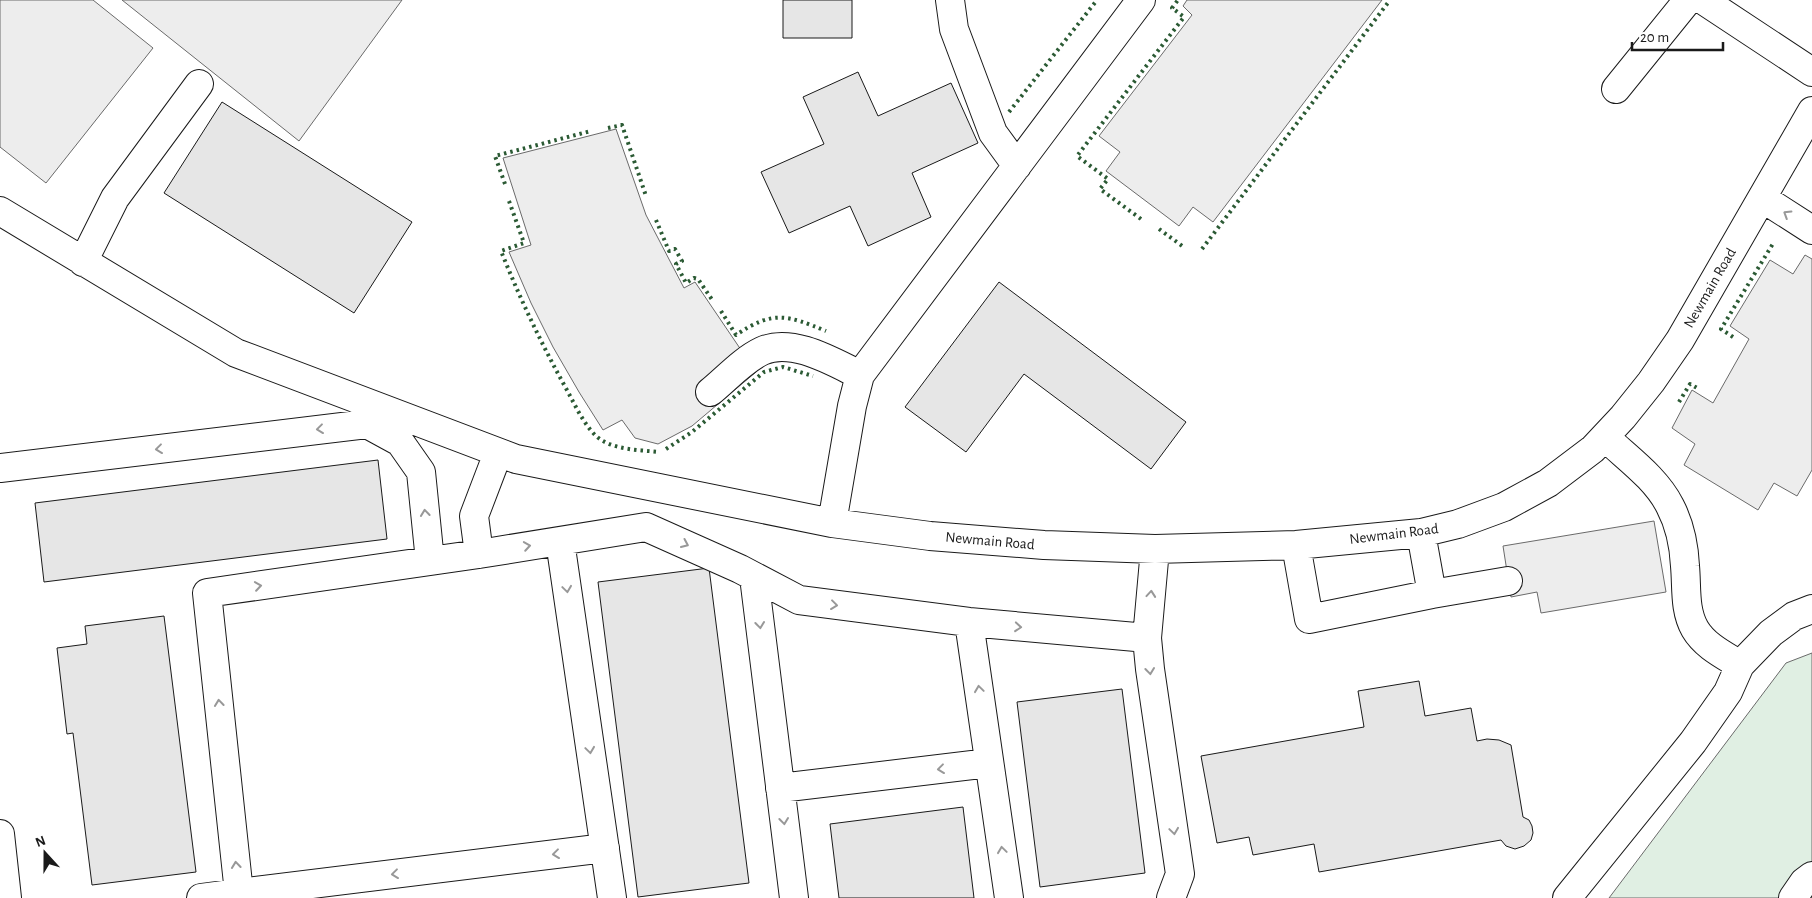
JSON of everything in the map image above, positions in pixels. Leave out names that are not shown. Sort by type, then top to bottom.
[{"type":"street","points":[[950,0],[954,30],[993,133],[1017,166]]},
{"type":"street","points":[[832,523],[852,406],[860,375],[1141,0]]},
{"type":"street","points":[[1616,89],[1688,0]]},
{"type":"street","points":[[1703,0],[1812,72]]},
{"type":"street","points":[[83,262],[115,198],[199,84]]},
{"type":"street","name":"Newmain Road","points":[[3,218],[83,262],[236,353],[516,459],[832,523],[930,536],[1044,545],[1155,550],[1296,545],[1421,533],[1458,524],[1504,506],[1548,483],[1593,449],[1623,417],[1651,382],[1680,340],[1812,111]]},
{"type":"street","points":[[1762,198],[1812,230]]},
{"type":"street","points":[[710,392],[752,357],[775,347],[794,347],[860,375]]},
{"type":"street","points":[[0,468],[367,424],[400,442],[421,472],[430,561]]},
{"type":"street","points":[[1605,437],[1654,483],[1670,506],[1681,532],[1685,565],[1686,604],[1695,629],[1710,646],[1740,665]]},
{"type":"street","points":[[479,554],[474,516],[498,453]]},
{"type":"street","points":[[239,893],[207,593],[479,554],[646,527],[799,600],[970,622],[1147,638]]},
{"type":"street","points":[[1421,533],[1432,594]]},
{"type":"street","points":[[560,541],[612,898]]},
{"type":"street","points":[[1296,545],[1309,619],[1508,581]]},
{"type":"street","points":[[1155,550],[1147,638],[1180,874],[1171,898]]},
{"type":"street","points":[[754,577],[794,898]]},
{"type":"street","points":[[1567,898],[1693,742],[1728,692],[1740,665],[1772,633],[1794,616],[1812,609]]},
{"type":"street","points":[[970,622],[1009,898]]},
{"type":"street","points":[[780,788],[989,763]]},
{"type":"street","points":[[0,834],[7,898]]},
{"type":"street","points":[[201,898],[605,848]]},
{"type":"street","points":[[1793,898],[1804,882],[1812,876]]},
{"type":"green space","points":[[1812,653],[1812,898],[1609,898],[1786,663]]},
{"type":"shaded area","points":[[0,0],[93,0],[153,48],[46,183],[0,147]]},
{"type":"shaded area","points":[[122,0],[402,0],[299,141]]},
{"type":"shaded area","points":[[1187,0],[1382,0],[1213,222],[1193,207],[1179,226],[1106,171],[1120,152],[1099,136],[1192,15],[1183,6]]},
{"type":"shaded area","points":[[616,129],[646,215],[684,288],[695,282],[756,372],[692,426],[658,444],[635,438],[622,420],[603,430],[553,347],[509,252],[531,245],[503,158]]},
{"type":"shaded area","points":[[1805,255],[1812,259],[1812,470],[1797,496],[1774,483],[1758,510],[1684,465],[1695,444],[1672,428],[1692,390],[1713,403],[1749,339],[1730,326],[1770,260],[1793,274]]},
{"type":"shaded area","points":[[1654,521],[1666,592],[1541,613],[1537,592],[1511,597],[1503,546]]},
{"type":"building","points":[[783,0],[852,0],[852,38],[783,38]]},
{"type":"building","points":[[858,72],[878,116],[951,83],[978,143],[912,173],[931,217],[868,246],[850,206],[789,233],[761,172],[824,144],[803,97]]},
{"type":"building","points":[[222,102],[412,222],[354,313],[164,193]]},
{"type":"building","points":[[999,282],[1186,422],[1151,469],[1024,374],[966,452],[905,407]]},
{"type":"building","points":[[378,460],[387,539],[44,582],[35,503]]},
{"type":"building","points":[[709,568],[749,883],[638,897],[598,582]]},
{"type":"building","points":[[164,616],[196,872],[92,885],[73,733],[67,734],[57,648],[87,644],[85,626]]},
{"type":"building","points":[[1419,681],[1425,716],[1471,708],[1477,741],[1487,739],[1499,740],[1511,745],[1523,817],[1529,820],[1533,833],[1531,840],[1524,846],[1515,849],[1506,846],[1501,840],[1319,872],[1314,844],[1253,855],[1249,837],[1217,843],[1201,756],[1364,727],[1358,691]]},
{"type":"building","points":[[1122,689],[1145,873],[1040,887],[1017,702]]},
{"type":"building","points":[[963,807],[974,898],[839,898],[830,824]]},
{"type":"hedge","points":[[1009,112],[1097,0]]},
{"type":"hedge","points":[[1141,219],[1100,189],[1108,179],[1077,156],[1184,17],[1172,8],[1178,0]]},
{"type":"hedge","points":[[1202,249],[1390,0]]},
{"type":"hedge","points":[[608,128],[622,125],[646,196]]},
{"type":"hedge","points":[[505,184],[495,156],[591,131]]},
{"type":"hedge","points":[[509,201],[524,243],[501,251],[541,340],[583,419],[592,432],[609,444],[630,449],[659,452]]},
{"type":"hedge","points":[[656,220],[669,251],[675,249],[682,261],[676,264],[686,283],[694,278],[698,279],[713,301]]},
{"type":"hedge","points":[[1159,229],[1185,248]]},
{"type":"hedge","points":[[1733,337],[1721,329],[1774,242]]},
{"type":"hedge","points":[[721,311],[736,335],[760,322],[780,318],[801,321],[826,331]]},
{"type":"hedge","points":[[666,449],[692,432],[764,372],[783,367],[813,376]]},
{"type":"hedge","points":[[1679,402],[1690,384],[1699,389]]}]
